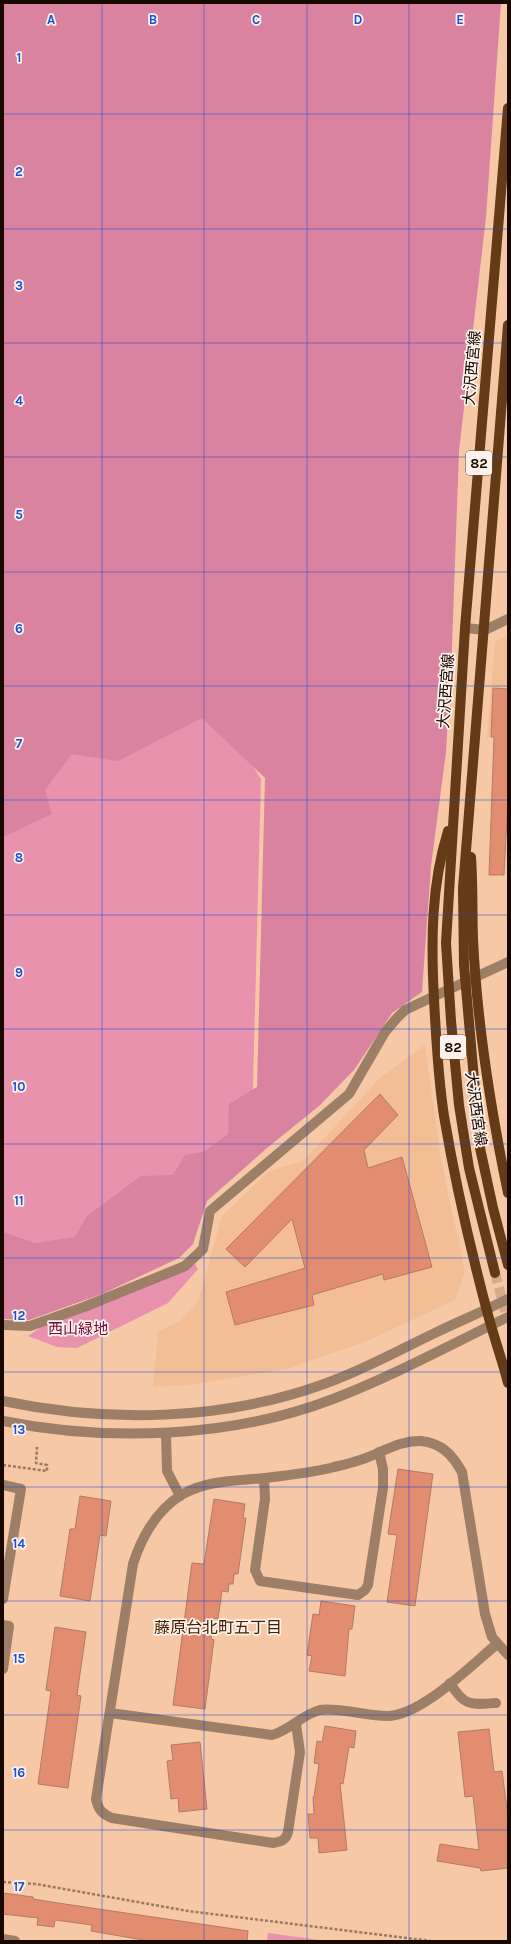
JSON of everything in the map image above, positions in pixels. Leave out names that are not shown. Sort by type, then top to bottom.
[{"type":"main road","name":"大沢西宮線","points":[[495,1273],[469,1168],[459,1105],[451,1021],[446,943],[452,817],[465,628],[508,108]]},
{"type":"main road","name":"大沢西宮線","points":[[508,325],[464,888],[464,965],[480,1148],[508,1265]]},
{"type":"main road","points":[[469,811],[473,940],[482,1033],[493,1121],[508,1193]]},
{"type":"main road","points":[[452,817],[439,859],[434,898],[432,927],[436,1043],[444,1114],[453,1161],[487,1310],[508,1383]]},
{"type":"street","points":[[465,628],[485,630],[508,619]]},
{"type":"street","points":[[3,1325],[30,1326],[84,1307],[185,1266],[202,1249],[210,1211],[349,1094],[385,1032],[405,1010],[508,962]]},
{"type":"street","points":[[3,1401],[40,1409],[92,1414],[196,1412],[235,1407],[275,1399],[324,1384],[372,1366],[436,1333],[508,1300]]},
{"type":"street","points":[[3,1420],[67,1431],[128,1434],[166,1433],[240,1424],[276,1416],[332,1400],[375,1382],[508,1317]]},
{"type":"street","points":[[166,1433],[167,1471],[180,1496]]},
{"type":"street","points":[[296,1724],[300,1752],[288,1832],[284,1840],[273,1843],[112,1818],[100,1811],[96,1799],[133,1564],[143,1538],[154,1520],[180,1496],[191,1490],[213,1483],[264,1478],[332,1467],[361,1460],[402,1443],[422,1441],[441,1446],[456,1460],[462,1472],[465,1483],[485,1614],[492,1637],[508,1655]]},
{"type":"street","points":[[264,1478],[265,1499],[255,1570],[258,1579],[260,1581],[358,1595],[365,1590],[368,1585],[383,1488],[383,1469],[379,1452]]},
{"type":"street","points":[[3,1485],[21,1489],[3,1599]]},
{"type":"street","points":[[3,1625],[9,1626],[3,1669]]},
{"type":"street","points":[[110,1713],[272,1735],[281,1733],[312,1714],[330,1709],[389,1716],[404,1713],[426,1701],[497,1644]]},
{"type":"street","points":[[450,1683],[458,1696],[470,1704],[496,1703]]},
{"type":"street","points":[[3,1939],[15,1941]]},
{"type":"path","points":[[3,1465],[47,1471],[47,1465],[36,1463],[37,1447]]},
{"type":"path","points":[[3,1882],[36,1884],[188,1911],[413,1940],[431,1941]]},
{"type":"shaded area","points":[[3,3],[501,3],[486,217],[459,451],[452,646],[446,752],[431,866],[422,992],[392,1013],[354,1070],[319,1106],[267,1148],[207,1201],[193,1244],[179,1258],[102,1294],[29,1320],[3,1319],[3,1232],[35,1243],[75,1237],[87,1216],[141,1176],[173,1175],[185,1155],[203,1152],[228,1134],[229,1104],[257,1087],[265,778],[202,718],[118,761],[72,754],[45,790],[52,814],[3,837]]},
{"type":"shaded area","points":[[508,636],[508,738],[487,737],[495,642]]},
{"type":"shaded area","points":[[425,1045],[441,1159],[465,1272],[455,1300],[367,1341],[287,1369],[190,1385],[153,1387],[158,1331],[178,1322],[198,1302],[222,1216],[269,1171],[303,1161],[380,1078]]},
{"type":"green space","points":[[3,554],[176,644],[261,779],[251,1162],[168,1231],[3,1260]]},
{"type":"green space","name":"西山緑地","points":[[193,1261],[198,1269],[168,1303],[77,1348],[57,1347],[28,1336],[43,1326]]},
{"type":"green space","points":[[268,1933],[327,1941],[267,1941]]},
{"type":"building","points":[[493,688],[508,689],[508,798],[504,875],[489,875],[494,737],[491,737]]},
{"type":"building","points":[[380,1094],[398,1115],[364,1150],[368,1168],[402,1157],[432,1267],[384,1280],[383,1274],[312,1295],[314,1305],[235,1325],[226,1292],[305,1268],[292,1219],[245,1267],[226,1249]]},
{"type":"building","points":[[398,1469],[433,1474],[415,1606],[387,1602],[397,1535],[388,1534]]},
{"type":"building","points":[[80,1496],[111,1501],[106,1536],[100,1535],[90,1601],[60,1596],[70,1529],[75,1529]]},
{"type":"building","points":[[214,1499],[245,1504],[243,1518],[246,1518],[238,1574],[234,1574],[233,1584],[229,1584],[228,1592],[222,1591],[218,1619],[214,1618],[211,1639],[214,1640],[205,1709],[173,1705],[192,1563],[204,1564]]},
{"type":"building","points":[[321,1601],[355,1606],[352,1629],[349,1629],[345,1676],[309,1671],[312,1656],[307,1655],[313,1614],[319,1615]]},
{"type":"building","points":[[55,1627],[86,1632],[77,1695],[81,1696],[68,1788],[38,1784],[51,1691],[46,1690]]},
{"type":"building","points":[[325,1726],[356,1731],[354,1748],[349,1747],[343,1784],[340,1783],[347,1850],[319,1853],[318,1838],[310,1838],[308,1814],[314,1814],[313,1797],[319,1764],[314,1763],[317,1741],[322,1742]]},
{"type":"building","points":[[489,1729],[494,1772],[502,1771],[508,1821],[508,1868],[481,1871],[480,1868],[437,1861],[440,1844],[479,1850],[473,1796],[465,1797],[458,1732]]},
{"type":"building","points":[[200,1742],[207,1809],[179,1812],[178,1798],[171,1799],[167,1761],[173,1760],[171,1745]]},
{"type":"building","points":[[3,1893],[33,1897],[33,1899],[58,1903],[248,1931],[247,1941],[149,1941],[91,1931],[92,1925],[55,1920],[54,1927],[37,1925],[38,1918],[3,1914]]},
{"type":"tunnel","points":[[495,1273],[508,1322]]},
{"type":"district","name":"藤原台北町五丁目","points":[[218,1627]]}]
